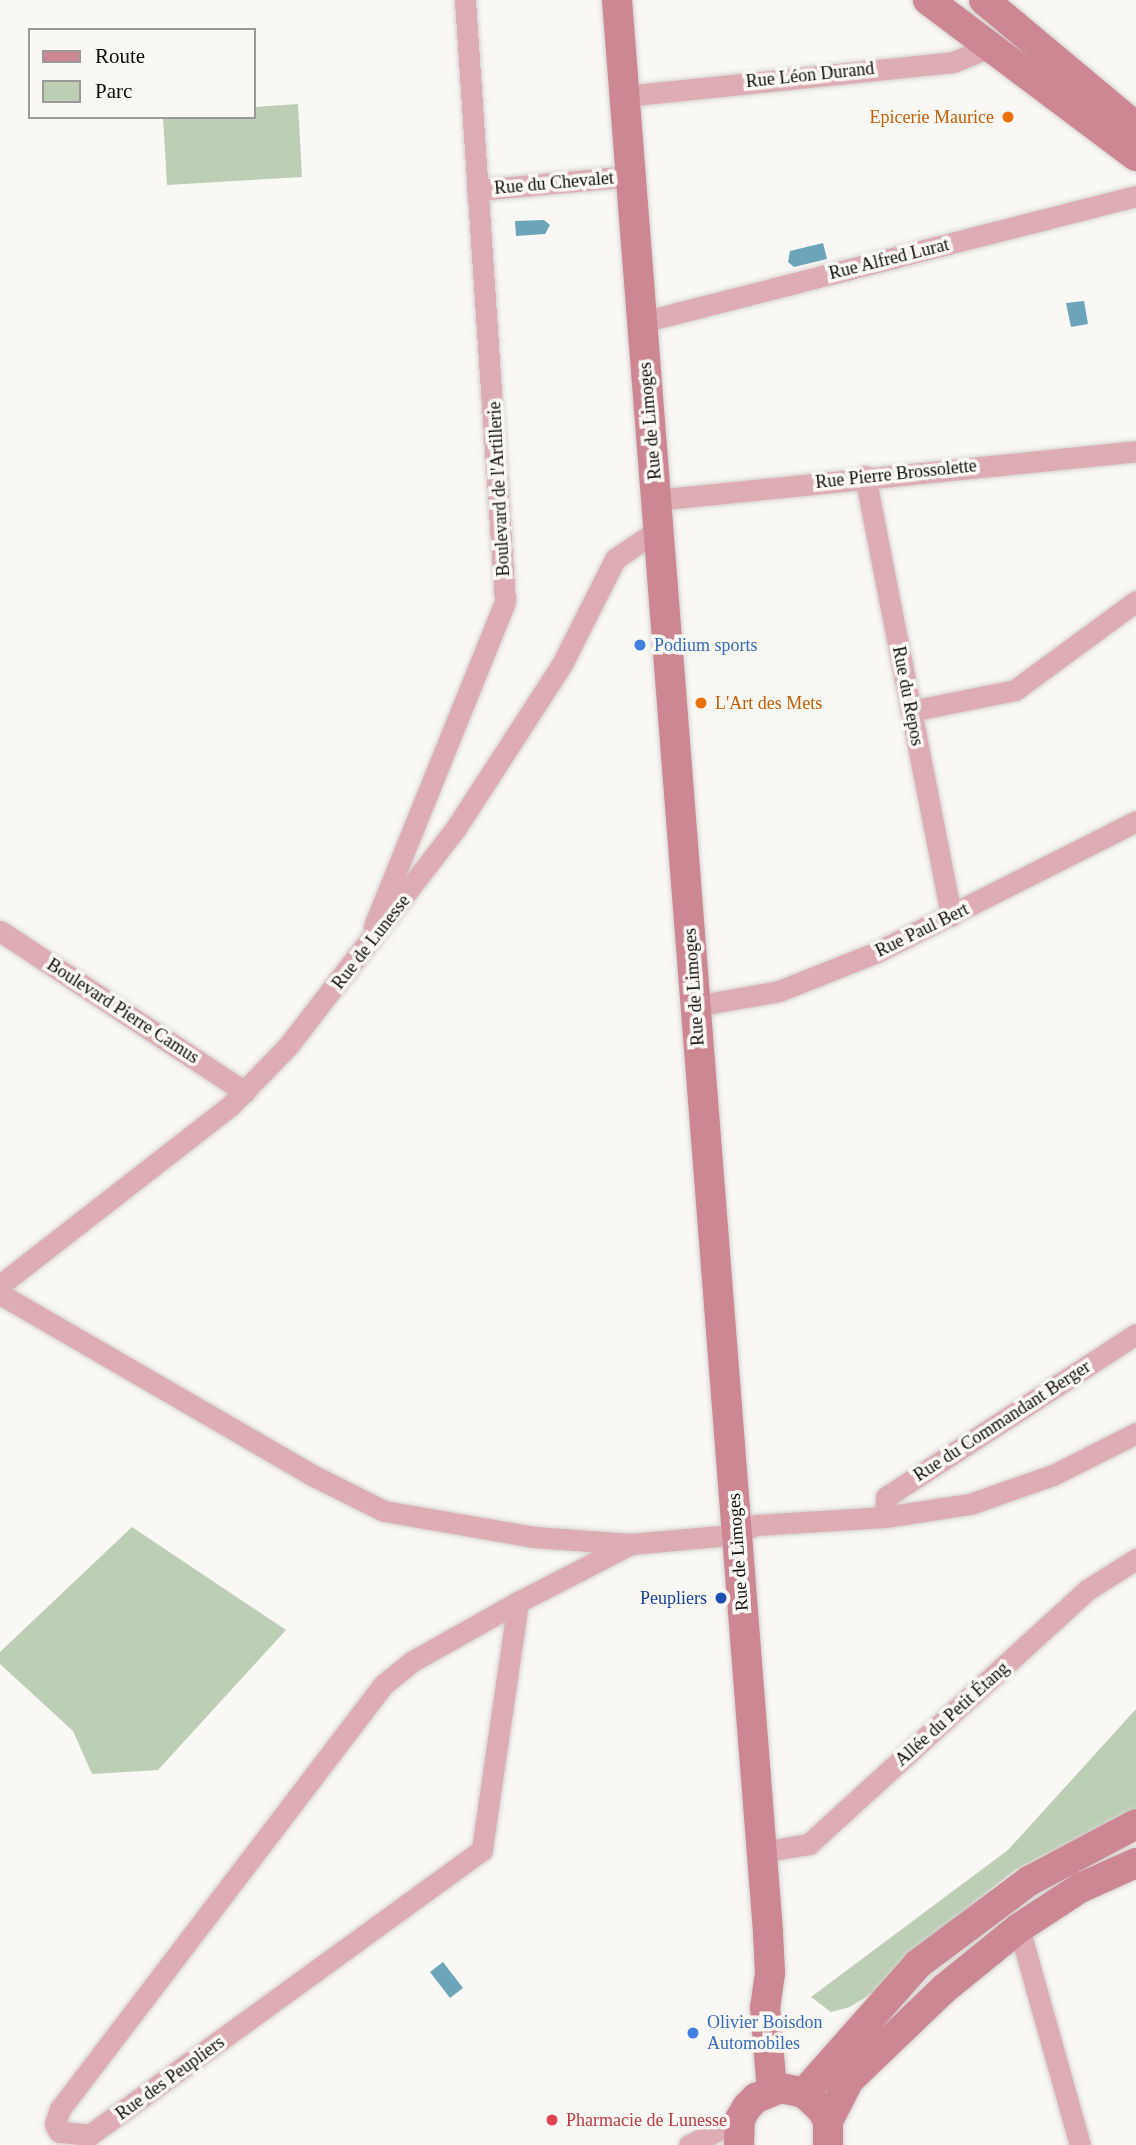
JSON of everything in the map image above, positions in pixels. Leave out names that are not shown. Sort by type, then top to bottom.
[{"type":"main road","name":"Rue de Limoges","points":[[617,0],[770,1973],[765,2007],[790,2091]]},
{"type":"main road","points":[[928,0],[1001,34],[1136,127]]},
{"type":"main road","points":[[960,0],[1136,156]]},
{"type":"main road","points":[[984,0],[1001,34]]},
{"type":"main road","points":[[740,2132],[756,2098],[790,2091],[918,1964],[1029,1881],[1136,1825]]},
{"type":"main road","points":[[790,2091],[828,2133],[849,2080],[945,1988],[1019,1928],[1080,1888],[1136,1863]]},
{"type":"street","name":"Boulevard de l'Artillerie","points":[[364,951],[505,601],[465,0]]},
{"type":"street","name":"Rue Léon Durand","points":[[625,96],[953,62],[1001,34]]},
{"type":"street","name":"Rue du Chevalet","points":[[477,190],[631,176]]},
{"type":"street","name":"Rue Alfred Lurat","points":[[642,322],[1136,196]]},
{"type":"street","name":"Rue Pierre Brossolette","points":[[658,515],[865,476],[1136,451]]},
{"type":"street","name":"Rue du Repos","points":[[865,476],[951,916]]},
{"type":"street","name":"Rue de Lunesse","points":[[0,1285],[245,1092],[364,951],[456,828],[562,664],[615,559],[658,515]]},
{"type":"street","points":[[911,711],[1016,690],[1136,601]]},
{"type":"street","name":"Rue Paul Bert","points":[[695,1006],[779,991],[877,952],[1136,821]]},
{"type":"street","name":"Boulevard Pierre Camus","points":[[0,932],[245,1092]]},
{"type":"street","points":[[0,1294],[314,1476],[384,1511],[535,1537],[631,1544],[736,1531],[757,1525],[885,1517],[970,1504],[1053,1475],[1136,1433]]},
{"type":"street","name":"Rue du Commandant Berger","points":[[885,1517],[886,1497],[1136,1334]]},
{"type":"street","name":"Rue des Peupliers","points":[[518,1602],[482,1850],[90,2135],[59,2132],[55,2124],[60,2109],[383,1685],[411,1662],[518,1602],[631,1544]]},
{"type":"street","name":"Allée du Petit Étang","points":[[761,1852],[809,1844],[1087,1590],[1136,1559]]},
{"type":"street","points":[[1019,1928],[1080,2145]]},
{"type":"street","points":[[689,2145],[740,2132]]},
{"type":"green space","points":[[298,104],[302,177],[167,185],[163,119],[256,119],[256,107]]},
{"type":"green space","points":[[132,1527],[286,1630],[158,1770],[92,1774],[73,1731],[0,1664],[0,1652]]},
{"type":"green space","points":[[1136,1709],[1136,1809],[1015,1870],[948,1923],[877,1990],[850,2007],[831,2012],[811,1997],[1008,1850]]},
{"type":"water","points":[[544,220],[550,225],[545,234],[516,236],[515,221]]},
{"type":"water","points":[[823,243],[827,259],[794,267],[788,262],[790,251]]},
{"type":"water","points":[[1084,301],[1088,324],[1071,327],[1066,303]]},
{"type":"water","points":[[443,1962],[463,1988],[450,1998],[430,1972]]},
{"type":"place","name":"Epicerie Maurice","points":[[1008,117]]},
{"type":"place","name":"Podium sports","points":[[640,645]]},
{"type":"place","name":"L'Art des Mets","points":[[701,703]]},
{"type":"place","name":"Peupliers","points":[[721,1598]]},
{"type":"place","name":"Olivier Boisdon Automobiles","points":[[693,2033]]},
{"type":"place","name":"Pharmacie de Lunesse","points":[[552,2120]]}]
